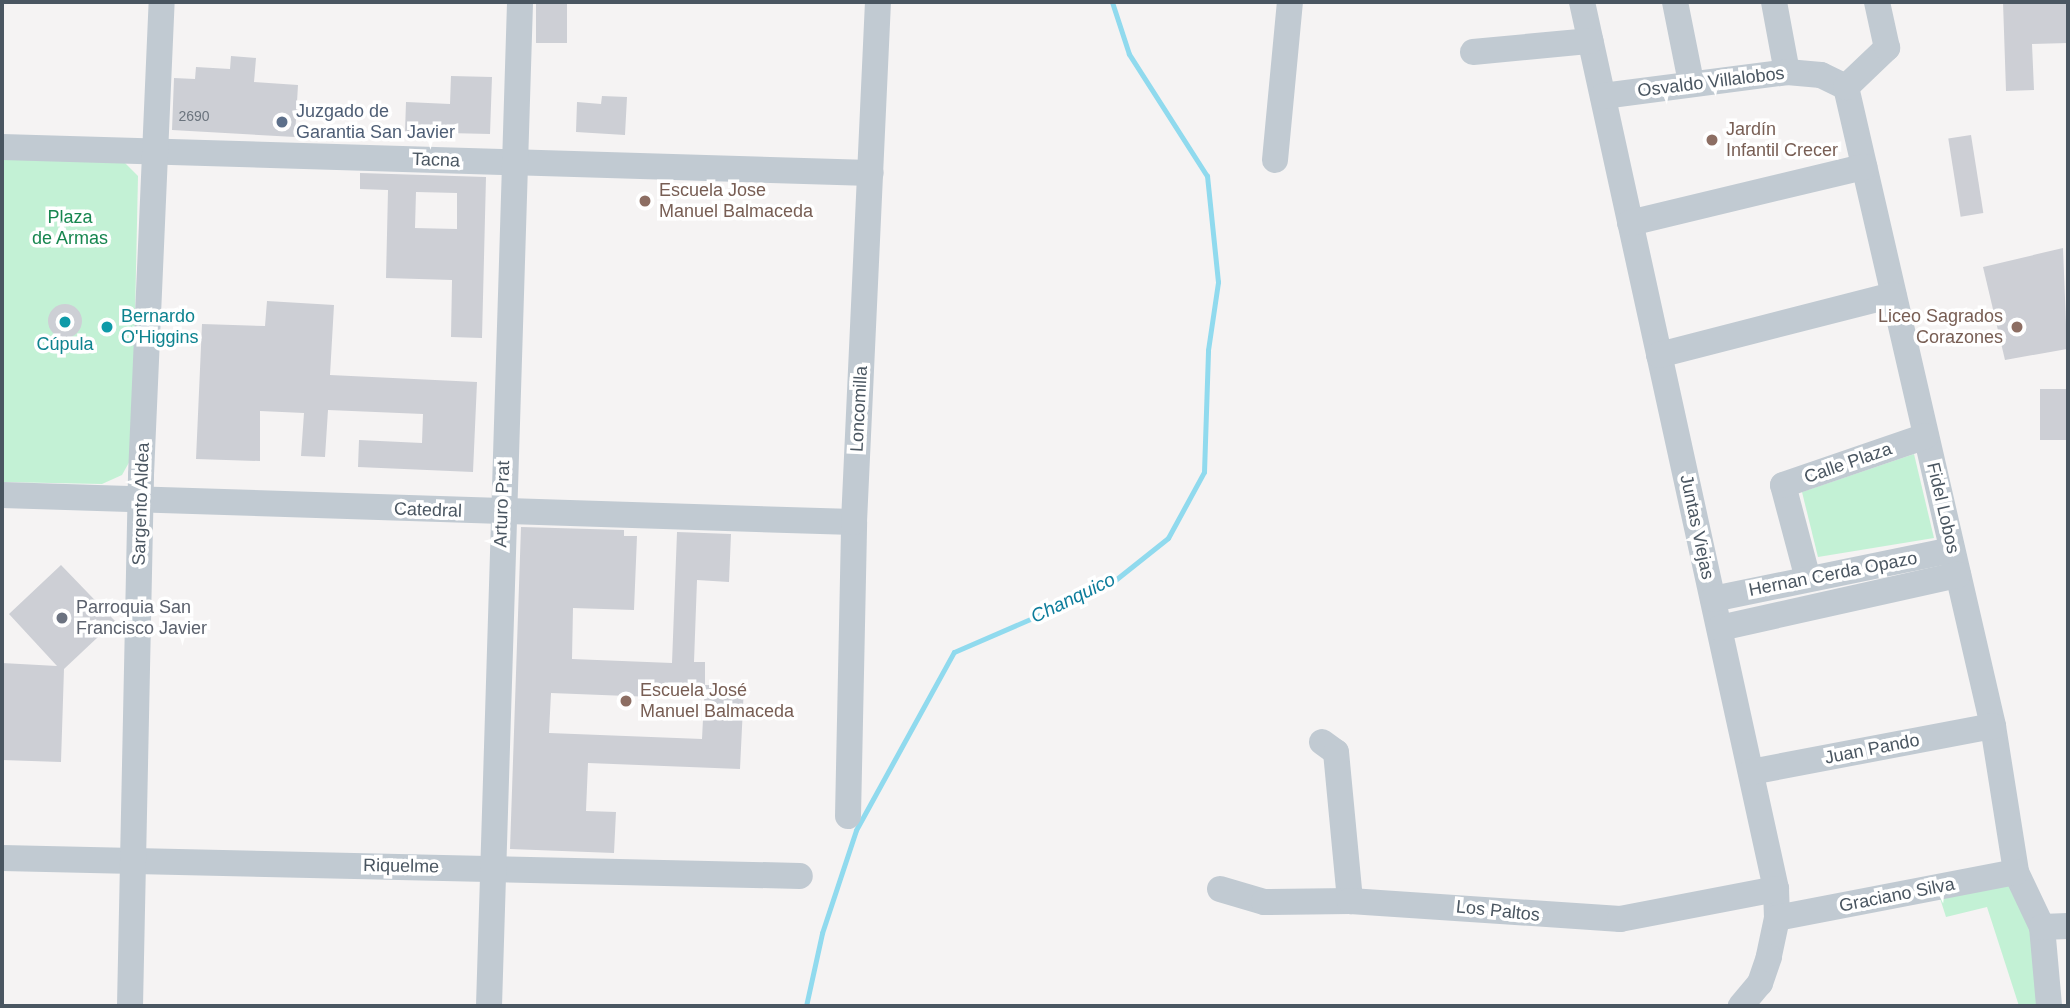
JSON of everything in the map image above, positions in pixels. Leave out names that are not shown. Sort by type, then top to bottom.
[{"type":"street","name":"Sargento Aldea","points":[[130,1006],[142,498],[162,2]]},
{"type":"street","name":"Arturo Prat","points":[[489,1006],[501,512],[520,2]]},
{"type":"street","name":"Loncomilla","points":[[848,816],[853,522],[878,2]]},
{"type":"street","points":[[1275,160],[1290,2]]},
{"type":"street","name":"Juntas Viejas","points":[[1582,2],[1776,889],[1777,918],[1769,957],[1753,1001]]},
{"type":"street","points":[[1675,2],[1691,82]]},
{"type":"street","points":[[1774,2],[1787,72]]},
{"type":"street","points":[[1846,87],[1887,48],[1877,2]]},
{"type":"street","points":[[1473,52],[1590,41]]},
{"type":"street","name":"Osvaldo Villalobos","points":[[1603,96],[1691,82],[1787,72],[1821,75],[1846,87]]},
{"type":"street","name":"Fidel Lobos","points":[[1846,87],[1993,726],[2016,872],[2042,927]]},
{"type":"street","name":"Tacna","points":[[2,147],[871,173]]},
{"type":"street","points":[[1630,223],[1864,167]]},
{"type":"street","points":[[1659,355],[1894,295]]},
{"type":"street","name":"Calle Plaza","points":[[1808,579],[1783,485],[1926,436]]},
{"type":"street","name":"Catedral","points":[[2,495],[853,522]]},
{"type":"street","name":"Hernan Cerda Opazo","points":[[1713,599],[1808,579],[1955,563]]},
{"type":"street","name":"Hernan Cerda Opazo","points":[[1720,628],[1955,563]]},
{"type":"street","name":"Juan Pando","points":[[1751,772],[1993,726]]},
{"type":"street","points":[[1322,742],[1336,751],[1350,901]]},
{"type":"street","name":"Riquelme","points":[[2,858],[800,876]]},
{"type":"street","name":"Graciano Silva","points":[[1777,918],[2016,872]]},
{"type":"street","name":"Los Paltos","points":[[1220,889],[1264,902],[1350,901],[1620,919],[1776,889]]},
{"type":"street","points":[[2049,1006],[2042,927],[2068,926]]},
{"type":"green space","name":"Plaza de Armas","points":[[2,158],[122,160],[138,176],[132,457],[122,475],[102,484],[2,482]]},
{"type":"green space","points":[[1914,454],[1934,538],[1818,557],[1802,492]]},
{"type":"green space","points":[[2011,880],[2035,942],[2041,1006],[2019,1006],[1987,907],[1946,917],[1938,892]]},
{"type":"building","points":[[536,2],[567,2],[567,43],[536,43]]},
{"type":"building","points":[[2003,2],[2068,2],[2068,43],[2032,44],[2034,90],[2006,91]]},
{"type":"building","points":[[231,56],[256,58],[254,82],[298,85],[295,137],[172,130],[174,78],[195,79],[196,67],[230,69]]},
{"type":"building","points":[[451,76],[492,77],[490,134],[405,132],[406,102],[450,104]]},
{"type":"building","points":[[602,96],[627,97],[625,135],[576,132],[577,102],[601,104]]},
{"type":"building","points":[[1971,135],[1983,213],[1961,217],[1948,139]]},
{"type":"building","points":[[360,173],[486,177],[482,338],[451,337],[452,280],[386,278],[388,190],[360,189]],"holes":[[[416,192],[457,193],[457,229],[415,228]]]},
{"type":"building","points":[[2063,248],[2067,349],[2005,360],[1983,267]]},
{"type":"building","points":[[267,301],[334,305],[330,375],[477,382],[473,472],[358,467],[359,440],[422,443],[423,414],[328,410],[325,457],[301,456],[304,413],[260,411],[260,461],[196,459],[202,324],[265,326]]},
{"type":"building","name":"Cúpula","points":[[65,304],[77,309],[82,321],[77,333],[65,338],[53,333],[48,321],[53,309]]},
{"type":"building","points":[[2040,389],[2068,389],[2068,440],[2040,440]]},
{"type":"building","points":[[521,527],[624,530],[624,536],[637,536],[634,610],[573,608],[572,659],[672,663],[677,532],[731,534],[729,582],[697,580],[694,662],[705,662],[705,685],[744,686],[740,769],[588,763],[586,811],[616,812],[614,853],[510,849]],"holes":[[[551,693],[704,699],[702,739],[549,733]]]},
{"type":"building","points":[[61,565],[115,621],[64,669],[61,762],[2,760],[2,663],[57,666],[9,614]]},
{"type":"waterway","name":"Chanquico","points":[[806,1006],[822,933],[856,830],[954,652],[1109,585],[1168,538],[1204,472],[1208,350],[1218,282],[1207,176],[1129,54],[1112,2]]},
{"type":"place","name":"Juzgado de Garantia San Javier","points":[[282,122]]},
{"type":"place","name":"Jardín Infantil Crecer","points":[[1712,140]]},
{"type":"place","name":"Escuela Jose Manuel Balmaceda","points":[[645,201]]},
{"type":"place","name":"Cúpula","points":[[65,322]]},
{"type":"place","name":"Bernardo O'Higgins","points":[[107,327]]},
{"type":"place","name":"Liceo Sagrados Corazones","points":[[2017,327]]},
{"type":"place","name":"Parroquia San Francisco Javier","points":[[62,618]]},
{"type":"place","name":"Escuela José Manuel Balmaceda","points":[[626,701]]}]
